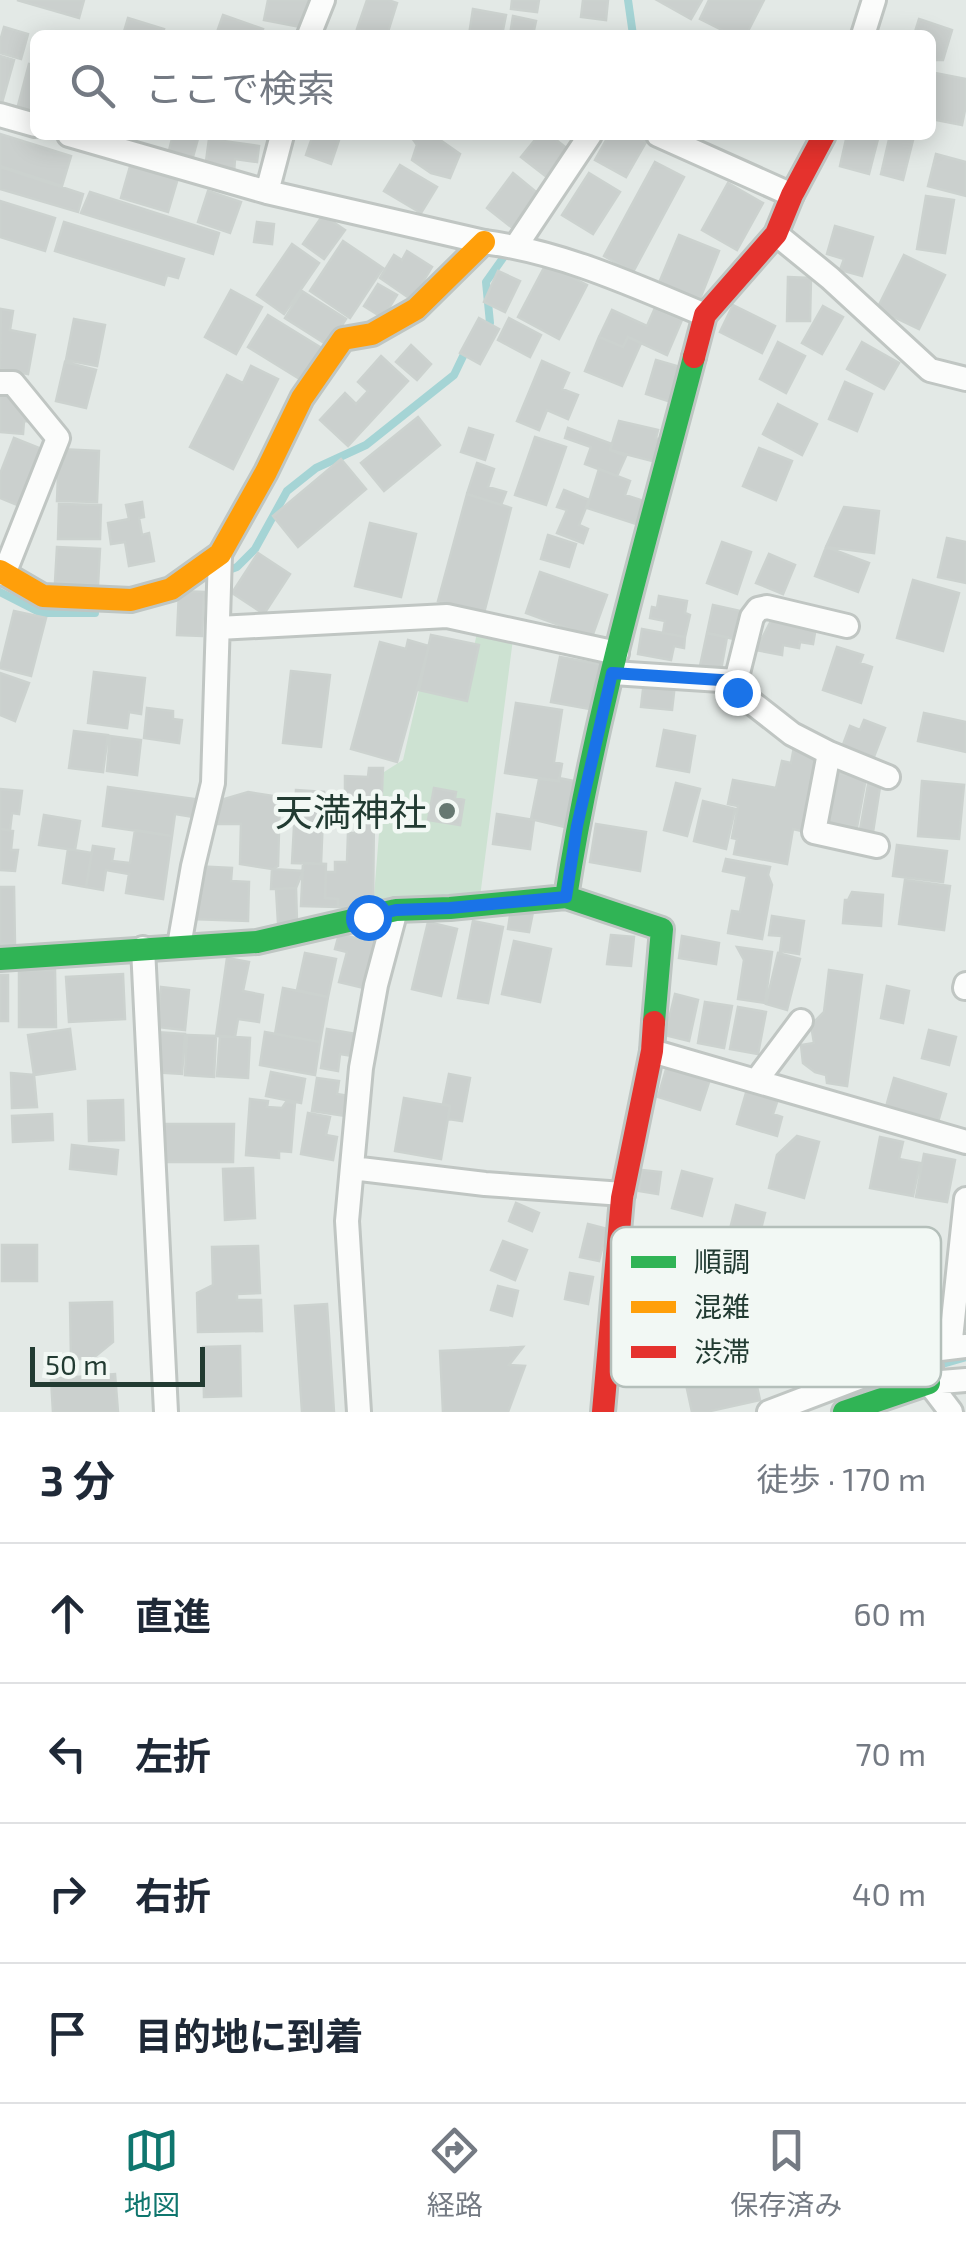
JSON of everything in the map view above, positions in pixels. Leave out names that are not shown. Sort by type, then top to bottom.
[{"type":"street","points":[[312,30],[323,0]]},
{"type":"street","points":[[865,30],[874,0]]},
{"type":"street","points":[[0,115],[30,124]]},
{"type":"street","points":[[86,140],[267,192],[576,262],[705,315]]},
{"type":"street","points":[[267,192],[281,140]]},
{"type":"street","points":[[516,246],[587,140]]},
{"type":"street","points":[[669,140],[792,194]]},
{"type":"street","points":[[566,897],[577,826],[615,663],[705,315],[776,234],[821,140]]},
{"type":"street","points":[[776,234],[930,370],[966,378]]},
{"type":"street","points":[[0,384],[13,383],[58,438],[2,572],[42,596],[131,600],[171,589],[220,554],[302,398],[343,339],[372,334],[416,309],[484,242]]},
{"type":"street","points":[[179,946],[213,783],[220,554]]},
{"type":"street","points":[[847,626],[768,607],[758,610],[752,618],[736,681],[737,692],[792,734],[829,754],[888,777]]},
{"type":"street","points":[[218,628],[447,616],[615,663],[736,681]]},
{"type":"street","points":[[829,754],[814,832],[877,846]]},
{"type":"street","points":[[0,959],[257,942],[396,910],[566,897],[662,929],[652,1052],[622,1194],[619,1227]]},
{"type":"street","points":[[359,1412],[346,1221],[361,1068],[376,985],[396,910]]},
{"type":"street","points":[[143,948],[166,1412]]},
{"type":"street","points":[[756,1081],[801,1021]]},
{"type":"street","points":[[652,1052],[966,1142]]},
{"type":"street","points":[[352,1168],[485,1184],[622,1194]]},
{"type":"street","points":[[949,1348],[966,1199]]},
{"type":"street","points":[[603,1412],[611,1320]]},
{"type":"street","points":[[941,1382],[966,1380]]},
{"type":"street","points":[[769,1412],[839,1387]]},
{"type":"street","points":[[844,1412],[918,1387]]},
{"type":"street","points":[[933,1387],[950,1412]]},
{"type":"green space","points":[[479,623],[514,631],[479,905],[373,908],[384,772],[403,760],[419,690],[463,700]]},
{"type":"building","points":[[17,0],[84,0],[79,18]]},
{"type":"building","points":[[268,0],[317,0],[311,29],[264,20]]},
{"type":"building","points":[[367,0],[397,3],[389,30],[357,29]]},
{"type":"building","points":[[512,0],[539,0],[537,12],[511,9]]},
{"type":"building","points":[[583,0],[608,0],[606,20],[581,17]]},
{"type":"building","points":[[657,0],[702,0],[691,19]]},
{"type":"building","points":[[709,0],[764,0],[749,30],[722,30],[700,19]]},
{"type":"building","points":[[473,9],[506,15],[503,30],[470,30]]},
{"type":"building","points":[[223,15],[263,29],[263,30],[218,30]]},
{"type":"building","points":[[513,16],[536,21],[534,30],[511,30]]},
{"type":"building","points":[[128,18],[164,29],[164,30],[124,30]]},
{"type":"building","points":[[919,19],[952,30],[943,60],[936,60],[936,30],[916,30]]},
{"type":"building","points":[[4,27],[28,34],[21,59],[0,53]]},
{"type":"building","points":[[0,56],[14,60],[0,110]]},
{"type":"building","points":[[29,64],[30,64],[30,117],[16,113]]},
{"type":"building","points":[[936,73],[966,79],[962,125],[936,120]]},
{"type":"building","points":[[0,134],[71,156],[62,186],[0,166]]},
{"type":"building","points":[[172,140],[198,140],[191,164],[167,158]]},
{"type":"building","points":[[209,140],[259,146],[257,162],[235,159],[234,173],[205,169]]},
{"type":"building","points":[[311,140],[339,140],[331,164],[306,155]]},
{"type":"building","points":[[414,140],[440,140],[460,154],[450,178],[431,173],[412,160],[417,145]]},
{"type":"building","points":[[535,140],[556,140],[570,151],[548,178],[521,157]]},
{"type":"building","points":[[606,140],[646,142],[626,177],[595,160]]},
{"type":"building","points":[[846,140],[878,140],[869,174],[840,166]]},
{"type":"building","points":[[889,140],[913,140],[903,180],[881,174]]},
{"type":"building","points":[[936,154],[966,162],[966,196],[928,186]]},
{"type":"building","points":[[655,162],[684,177],[633,272],[604,256]]},
{"type":"building","points":[[131,163],[178,178],[168,212],[121,198]]},
{"type":"building","points":[[400,165],[437,187],[421,213],[384,191]]},
{"type":"building","points":[[0,167],[83,194],[78,212],[0,189]]},
{"type":"building","points":[[513,173],[541,196],[515,230],[487,208]]},
{"type":"building","points":[[589,173],[620,192],[593,234],[562,215]]},
{"type":"building","points":[[728,183],[763,203],[737,250],[702,230]]},
{"type":"building","points":[[208,191],[241,202],[230,233],[198,222]]},
{"type":"building","points":[[90,192],[219,233],[213,254],[81,213]]},
{"type":"building","points":[[926,196],[954,200],[945,253],[917,249]]},
{"type":"building","points":[[0,201],[55,218],[45,251],[0,237]]},
{"type":"building","points":[[323,215],[345,230],[324,259],[303,244]]},
{"type":"building","points":[[64,222],[184,259],[178,278],[167,275],[164,285],[55,251]]},
{"type":"building","points":[[257,222],[274,224],[272,244],[254,242]]},
{"type":"building","points":[[835,226],[873,237],[862,276],[840,270],[844,259],[827,254]]},
{"type":"building","points":[[679,235],[719,251],[700,299],[659,283]]},
{"type":"building","points":[[343,241],[383,268],[350,318],[310,291]]},
{"type":"building","points":[[292,244],[319,263],[284,314],[257,295]]},
{"type":"building","points":[[407,251],[432,267],[412,300],[380,278],[394,255],[402,260]]},
{"type":"building","points":[[904,255],[945,275],[919,329],[877,309]]},
{"type":"building","points":[[546,264],[587,285],[559,339],[518,317]]},
{"type":"building","points":[[498,271],[520,281],[505,312],[484,302]]},
{"type":"building","points":[[788,277],[811,278],[810,321],[787,321]]},
{"type":"building","points":[[378,284],[397,295],[383,318],[364,306]]},
{"type":"building","points":[[231,290],[262,307],[236,354],[205,337]]},
{"type":"building","points":[[302,291],[346,319],[329,346],[285,318]]},
{"type":"building","points":[[733,305],[775,326],[762,353],[720,332]]},
{"type":"building","points":[[823,306],[843,317],[822,354],[802,343]]},
{"type":"building","points":[[655,308],[682,320],[667,355],[628,337],[623,347],[599,337],[612,310],[647,326]]},
{"type":"building","points":[[1,309],[13,311],[10,330],[35,335],[28,374],[0,369]]},
{"type":"building","points":[[268,315],[323,349],[303,381],[248,347]]},
{"type":"building","points":[[479,318],[499,329],[480,364],[460,353]]},
{"type":"building","points":[[509,318],[541,335],[530,357],[498,340]]},
{"type":"building","points":[[74,319],[105,325],[97,366],[66,360]]},
{"type":"building","points":[[599,337],[623,347],[628,337],[641,343],[622,386],[585,371]]},
{"type":"building","points":[[778,342],[805,356],[786,393],[760,379]]},
{"type":"building","points":[[862,342],[899,363],[884,389],[847,369]]},
{"type":"building","points":[[411,345],[431,364],[417,380],[396,362]]},
{"type":"building","points":[[381,356],[408,381],[348,446],[320,420],[345,393],[356,404],[368,391],[358,382]]},
{"type":"building","points":[[656,360],[684,368],[674,403],[646,394]]},
{"type":"building","points":[[542,361],[569,373],[562,389],[578,395],[568,419],[547,410],[539,430],[517,421]]},
{"type":"building","points":[[65,362],[96,370],[86,408],[56,401]]},
{"type":"building","points":[[251,366],[278,379],[233,469],[190,447],[227,375],[243,383]]},
{"type":"building","points":[[845,382],[872,394],[857,431],[829,419]]},
{"type":"building","points":[[0,394],[36,397],[34,422],[24,421],[23,434],[0,432]]},
{"type":"building","points":[[778,404],[817,424],[802,455],[763,434]]},
{"type":"building","points":[[418,417],[440,445],[384,491],[361,463]]},
{"type":"building","points":[[619,421],[658,430],[656,438],[666,441],[660,463],[610,450]]},
{"type":"building","points":[[469,428],[493,435],[485,460],[461,452]]},
{"type":"building","points":[[568,428],[612,444],[610,450],[626,456],[617,476],[585,464],[591,447],[565,438]]},
{"type":"building","points":[[535,437],[566,447],[546,505],[515,495]]},
{"type":"building","points":[[14,438],[49,452],[27,509],[0,498],[0,474]]},
{"type":"building","points":[[759,448],[792,461],[776,500],[743,486]]},
{"type":"building","points":[[59,449],[99,451],[97,502],[57,501]]},
{"type":"building","points":[[341,459],[366,489],[298,547],[273,516]]},
{"type":"building","points":[[477,463],[494,469],[488,487],[506,492],[501,505],[467,494]]},
{"type":"building","points":[[599,469],[630,481],[625,495],[647,502],[639,525],[587,508]]},
{"type":"building","points":[[564,490],[589,500],[579,525],[588,529],[583,543],[557,533],[567,510],[557,507]]},
{"type":"building","points":[[467,494],[511,508],[484,613],[438,601]]},
{"type":"building","points":[[142,502],[142,535],[149,533],[154,561],[129,566],[125,542],[111,544],[108,523],[129,519],[126,505]]},
{"type":"building","points":[[59,504],[101,505],[100,539],[58,539]]},
{"type":"building","points":[[844,507],[879,511],[874,553],[826,547]]},
{"type":"building","points":[[370,523],[416,534],[401,597],[355,586]]},
{"type":"building","points":[[548,535],[576,544],[569,567],[541,559]]},
{"type":"building","points":[[947,538],[966,542],[966,583],[938,577]]},
{"type":"building","points":[[722,542],[751,552],[737,594],[707,583]]},
{"type":"building","points":[[57,547],[100,549],[98,585],[55,582]]},
{"type":"building","points":[[826,547],[869,563],[858,592],[815,576]]},
{"type":"building","points":[[258,553],[290,574],[264,614],[232,593]]},
{"type":"building","points":[[769,554],[795,565],[783,594],[756,583]]},
{"type":"building","points":[[540,572],[607,595],[592,637],[526,613]]},
{"type":"building","points":[[913,580],[959,593],[943,651],[897,638]]},
{"type":"building","points":[[179,591],[204,592],[202,636],[177,635]]},
{"type":"building","points":[[659,596],[687,601],[685,613],[690,615],[685,637],[663,633],[665,621],[650,618]]},
{"type":"building","points":[[713,605],[740,611],[734,639],[707,633]]},
{"type":"building","points":[[14,611],[46,618],[31,676],[0,668]]},
{"type":"building","points":[[772,619],[816,627],[813,644],[800,642],[799,648],[783,645],[782,655],[756,650]]},
{"type":"building","points":[[642,629],[685,637],[684,648],[674,646],[671,660],[638,654]]},
{"type":"building","points":[[707,633],[727,637],[721,670],[700,666]]},
{"type":"building","points":[[431,635],[479,645],[467,701],[419,690]]},
{"type":"building","points":[[408,640],[429,646],[397,762],[351,749],[380,642],[406,649]]},
{"type":"building","points":[[837,647],[863,655],[860,663],[872,667],[861,703],[823,690]]},
{"type":"building","points":[[560,657],[609,666],[601,711],[551,702]]},
{"type":"building","points":[[291,671],[330,675],[321,747],[283,743]]},
{"type":"building","points":[[94,672],[145,678],[141,714],[129,712],[127,728],[88,723]]},
{"type":"building","points":[[0,673],[29,683],[15,721],[0,715]]},
{"type":"building","points":[[644,681],[675,684],[672,710],[641,707]]},
{"type":"building","points":[[516,703],[562,710],[554,762],[562,764],[559,781],[505,773]]},
{"type":"building","points":[[147,708],[173,711],[173,719],[182,720],[179,743],[144,738]]},
{"type":"building","points":[[924,713],[966,722],[966,752],[918,741]]},
{"type":"building","points":[[864,720],[885,728],[872,762],[841,750],[850,726],[860,730]]},
{"type":"building","points":[[664,730],[695,736],[689,772],[657,766]]},
{"type":"building","points":[[74,731],[108,735],[103,772],[69,768]]},
{"type":"building","points":[[110,736],[141,740],[137,775],[107,771]]},
{"type":"building","points":[[794,747],[826,753],[810,833],[793,829],[787,864],[734,854],[737,839],[732,838],[738,806],[728,804],[733,780],[776,788],[782,761],[791,763]]},
{"type":"building","points":[[369,768],[383,768],[381,814],[345,813],[345,776],[368,777]]},
{"type":"building","points":[[836,773],[866,778],[857,827],[828,822]]},
{"type":"building","points":[[539,779],[579,782],[569,828],[531,819]]},
{"type":"building","points":[[922,781],[964,785],[959,839],[918,836]]},
{"type":"building","points":[[676,783],[700,789],[687,836],[664,830]]},
{"type":"building","points":[[868,785],[880,787],[873,832],[860,830]]},
{"type":"building","points":[[108,787],[202,800],[200,818],[175,814],[172,836],[103,826]]},
{"type":"building","points":[[434,788],[456,792],[455,798],[464,800],[460,825],[428,820]]},
{"type":"building","points":[[0,789],[22,791],[19,814],[12,813],[10,830],[0,829]]},
{"type":"building","points":[[296,790],[324,792],[321,864],[292,863]]},
{"type":"building","points":[[248,792],[280,797],[278,866],[272,869],[240,864],[241,824],[217,824],[221,800]]},
{"type":"building","points":[[703,801],[735,809],[726,849],[694,841]]},
{"type":"building","points":[[356,813],[374,814],[373,908],[338,907],[338,899],[325,898],[326,872],[335,872],[335,862],[347,862],[348,833],[355,833]]},
{"type":"building","points":[[497,814],[534,820],[530,849],[493,844]]},
{"type":"building","points":[[44,815],[80,821],[75,850],[39,845]]},
{"type":"building","points":[[596,824],[646,832],[640,871],[590,862]]},
{"type":"building","points":[[0,829],[13,831],[11,850],[18,850],[15,871],[0,870]]},
{"type":"building","points":[[135,830],[172,836],[163,899],[126,893],[129,874],[106,870],[103,890],[86,887],[93,846],[114,849],[112,861],[130,863]]},
{"type":"building","points":[[897,845],[947,851],[943,882],[893,876]]},
{"type":"building","points":[[68,849],[92,853],[86,887],[63,883]]},
{"type":"building","points":[[726,859],[770,867],[772,885],[762,939],[728,933],[732,911],[740,912],[747,876],[723,871]]},
{"type":"building","points":[[303,863],[326,864],[325,898],[338,899],[338,907],[301,906]]},
{"type":"building","points":[[193,866],[232,868],[231,881],[249,882],[248,921],[191,919]]},
{"type":"building","points":[[272,869],[303,871],[296,888],[271,889]]},
{"type":"building","points":[[905,880],[950,886],[944,930],[899,924]]},
{"type":"building","points":[[0,887],[14,887],[15,944],[0,944]]},
{"type":"building","points":[[296,888],[297,922],[278,923],[276,889]]},
{"type":"building","points":[[852,892],[883,895],[881,926],[843,923],[845,900]]},
{"type":"building","points":[[511,909],[533,912],[529,932],[508,929]]},
{"type":"building","points":[[772,916],[804,921],[799,954],[780,951],[782,936],[769,935]]},
{"type":"building","points":[[473,921],[503,927],[488,1003],[458,998]]},
{"type":"building","points":[[428,922],[457,929],[441,996],[412,989]]},
{"type":"building","points":[[339,934],[380,944],[368,989],[339,982],[347,952],[335,949]]},
{"type":"building","points":[[611,935],[634,937],[631,966],[607,964]]},
{"type":"building","points":[[682,936],[719,943],[716,964],[679,958]]},
{"type":"building","points":[[514,941],[551,949],[540,1002],[502,994]]},
{"type":"building","points":[[737,947],[772,952],[765,1003],[738,999],[744,960]]},
{"type":"building","points":[[305,953],[336,959],[328,997],[297,990]]},
{"type":"building","points":[[778,953],[800,959],[787,1010],[766,1004]]},
{"type":"building","points":[[227,958],[249,962],[243,991],[263,995],[259,1022],[238,1019],[235,1037],[216,1036]]},
{"type":"building","points":[[55,970],[56,1027],[19,1027],[19,971]]},
{"type":"building","points":[[829,970],[862,975],[847,1086],[827,1083],[826,1075],[803,1063],[801,1045],[814,1043],[811,1025],[824,1012]]},
{"type":"building","points":[[123,974],[125,1019],[69,1022],[66,977]]},
{"type":"building","points":[[0,975],[8,975],[8,1021],[0,1021]]},
{"type":"building","points":[[887,986],[909,991],[903,1023],[881,1018]]},
{"type":"building","points":[[161,987],[189,990],[185,1030],[157,1027]]},
{"type":"building","points":[[283,988],[328,997],[320,1042],[275,1034]]},
{"type":"building","points":[[675,994],[698,1000],[689,1041],[665,1035]]},
{"type":"building","points":[[705,1002],[732,1006],[724,1048],[698,1043]]},
{"type":"building","points":[[738,1007],[766,1012],[758,1054],[730,1049]]},
{"type":"building","points":[[70,1029],[75,1069],[34,1075],[28,1035]]},
{"type":"building","points":[[327,1029],[362,1035],[359,1057],[340,1054],[338,1071],[321,1068]]},
{"type":"building","points":[[929,1030],[956,1037],[949,1065],[922,1058]]},
{"type":"building","points":[[155,1032],[185,1034],[182,1074],[152,1072]]},
{"type":"building","points":[[265,1032],[320,1042],[315,1075],[260,1065]]},
{"type":"building","points":[[187,1035],[216,1036],[214,1077],[185,1075]]},
{"type":"building","points":[[220,1036],[250,1038],[248,1078],[217,1076]]},
{"type":"building","points":[[667,1066],[710,1079],[700,1110],[658,1097]]},
{"type":"building","points":[[271,1072],[305,1079],[301,1103],[266,1096]]},
{"type":"building","points":[[11,1073],[34,1075],[37,1107],[12,1108]]},
{"type":"building","points":[[449,1074],[470,1078],[462,1121],[448,1119],[450,1106],[443,1104]]},
{"type":"building","points":[[317,1078],[339,1081],[337,1094],[349,1096],[346,1116],[312,1111]]},
{"type":"building","points":[[894,1078],[946,1094],[938,1122],[886,1107]]},
{"type":"building","points":[[748,1086],[779,1096],[773,1114],[782,1117],[777,1136],[737,1124]]},
{"type":"building","points":[[404,1098],[450,1106],[441,1159],[395,1151]]},
{"type":"building","points":[[250,1099],[268,1101],[267,1107],[282,1108],[286,1102],[295,1103],[291,1152],[279,1151],[279,1158],[246,1155]]},
{"type":"building","points":[[123,1100],[124,1140],[89,1141],[88,1101]]},
{"type":"building","points":[[308,1113],[330,1117],[326,1135],[337,1137],[333,1160],[301,1154]]},
{"type":"building","points":[[52,1114],[53,1140],[13,1142],[12,1116]]},
{"type":"building","points":[[162,1124],[234,1124],[233,1162],[161,1162]]},
{"type":"building","points":[[797,1136],[819,1142],[804,1198],[769,1188],[777,1155]]},
{"type":"building","points":[[880,1137],[903,1142],[899,1159],[920,1163],[913,1196],[870,1188]]},
{"type":"building","points":[[72,1145],[118,1150],[116,1174],[70,1169]]},
{"type":"building","points":[[924,1154],[955,1160],[947,1202],[916,1197]]},
{"type":"building","points":[[253,1168],[255,1218],[225,1220],[223,1169]]},
{"type":"building","points":[[642,1170],[661,1172],[658,1194],[639,1191]]},
{"type":"building","points":[[682,1171],[712,1179],[702,1216],[672,1208]]},
{"type":"building","points":[[516,1203],[539,1213],[532,1231],[509,1221]]},
{"type":"building","points":[[736,1205],[765,1213],[762,1227],[730,1227]]},
{"type":"building","points":[[588,1224],[607,1229],[599,1261],[580,1257]]},
{"type":"building","points":[[503,1241],[527,1250],[515,1280],[491,1270]]},
{"type":"building","points":[[2,1245],[37,1245],[37,1281],[2,1281]]},
{"type":"building","points":[[258,1246],[260,1293],[237,1294],[237,1300],[261,1300],[262,1331],[198,1332],[197,1293],[213,1285],[212,1247]]},
{"type":"building","points":[[570,1273],[593,1277],[588,1304],[565,1299]]},
{"type":"building","points":[[498,1286],[518,1291],[512,1316],[491,1310]]},
{"type":"building","points":[[112,1302],[113,1342],[92,1359],[71,1359],[70,1303]]},
{"type":"building","points":[[327,1304],[334,1412],[302,1412],[295,1306]]},
{"type":"building","points":[[240,1346],[241,1396],[204,1397],[203,1347]]},
{"type":"building","points":[[523,1347],[509,1365],[525,1366],[508,1412],[443,1412],[440,1351]]},
{"type":"building","points":[[115,1374],[118,1412],[53,1412],[51,1379]]},
{"type":"building","points":[[687,1387],[757,1387],[760,1400],[692,1412]]},
{"type":"waterway","points":[[628,0],[632,30]]},
{"type":"waterway","points":[[486,328],[490,323],[486,282],[508,251]]},
{"type":"waterway","points":[[226,571],[237,567],[255,549],[287,491],[316,468],[366,445],[454,375],[466,350]]},
{"type":"waterway","points":[[0,592],[41,613],[95,613]]},
{"type":"waterway","points":[[941,1364],[966,1357]]},
{"type":"waterway","points":[[837,1398],[872,1387]]},
{"type":"traffic: fast","points":[[566,897],[591,760],[694,357]]},
{"type":"traffic: fast","points":[[0,959],[257,942],[396,910],[566,897],[662,929],[654,1022]]},
{"type":"traffic: fast","points":[[844,1412],[917,1387]]},
{"type":"traffic: slow","points":[[0,571],[43,596],[131,600],[171,589],[220,554],[302,398],[343,339],[372,334],[416,309],[484,242]]},
{"type":"traffic: jam","points":[[694,357],[705,315],[776,234],[821,140]]},
{"type":"traffic: jam","points":[[619,1227],[654,1022]]},
{"type":"traffic: jam","points":[[603,1412],[611,1322]]},
{"type":"place","name":"天満神社","points":[[447,811]]},
{"type":"route","points":[[368,917],[396,910],[566,897],[577,826],[612,673],[736,681],[737,692]]}]
